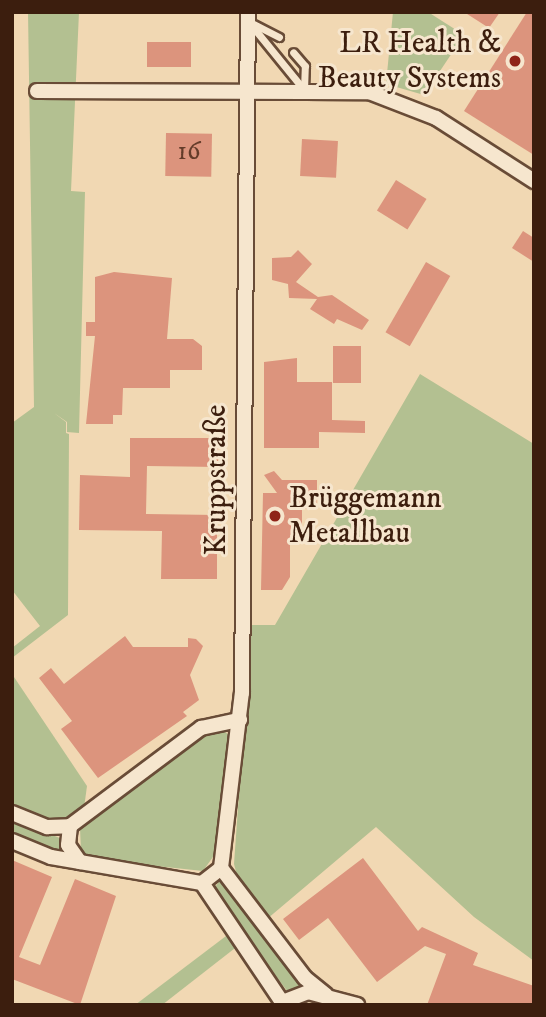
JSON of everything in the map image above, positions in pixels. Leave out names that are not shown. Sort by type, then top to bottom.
[{"type":"street","name":"Kruppstraße","points":[[221,868],[240,720],[248,16]]},
{"type":"street","points":[[37,91],[246,89],[369,92],[405,102],[534,181]]},
{"type":"street","points":[[12,813],[47,827],[69,826],[201,728],[240,720]]},
{"type":"street","points":[[69,826],[68,845],[80,862]]},
{"type":"street","points":[[12,841],[80,862],[202,883],[284,1003],[301,993],[326,995],[357,1005]]},
{"type":"street","points":[[202,883],[221,868],[305,978],[326,995]]},
{"type":"lane","points":[[248,16],[279,37]]},
{"type":"lane","points":[[248,16],[304,90]]},
{"type":"lane","points":[[293,52],[305,66],[304,90]]},
{"type":"green space","points":[[28,12],[79,12],[71,191],[85,192],[79,433],[67,432],[67,422],[54,413],[66,422],[66,433],[69,434],[68,615],[12,658],[12,648],[40,626],[12,590],[12,423],[34,407]]},
{"type":"green space","points":[[393,12],[428,12],[464,35],[424,95],[386,84]]},
{"type":"green space","points":[[420,374],[534,444],[534,961],[474,917],[376,827],[267,919],[239,883],[234,864],[251,625],[275,625]]},
{"type":"green space","points":[[12,674],[87,786],[84,808],[75,818],[54,822],[12,809]]},
{"type":"green space","points":[[225,732],[232,737],[215,854],[203,871],[90,859],[81,852],[80,828],[206,733]]},
{"type":"green space","points":[[12,818],[62,839],[63,855],[12,836]]},
{"type":"green space","points":[[221,879],[301,979],[299,988],[288,992],[220,904],[215,887]]},
{"type":"green space","points":[[230,933],[239,945],[162,1005],[135,1005]]},
{"type":"building","points":[[464,12],[500,12],[489,28]]},
{"type":"building","name":"LR Health & Beauty Systems","points":[[527,12],[534,12],[534,155],[464,111]]},
{"type":"building","points":[[147,42],[191,42],[191,67],[147,67]]},
{"type":"building","points":[[166,133],[212,134],[211,177],[165,176]]},
{"type":"building","points":[[302,139],[338,141],[336,178],[300,176]]},
{"type":"building","points":[[396,180],[427,199],[407,230],[377,211]]},
{"type":"building","points":[[523,231],[534,238],[534,262],[512,248]]},
{"type":"building","points":[[298,250],[312,264],[296,282],[318,297],[332,295],[369,320],[362,330],[337,319],[334,324],[310,309],[317,299],[289,298],[288,284],[272,280],[272,258],[291,257]]},
{"type":"building","points":[[426,262],[450,276],[410,346],[386,332]]},
{"type":"building","points":[[114,272],[172,278],[167,339],[193,339],[202,346],[202,370],[170,370],[170,388],[123,388],[122,415],[113,415],[113,424],[86,424],[95,336],[86,336],[86,322],[95,322],[95,277]]},
{"type":"building","points":[[333,346],[361,346],[361,383],[333,383]]},
{"type":"building","points":[[297,358],[297,382],[332,382],[332,420],[365,421],[365,433],[319,432],[319,448],[264,448],[264,362]]},
{"type":"building","points":[[130,438],[218,438],[218,467],[147,466],[146,514],[217,515],[217,579],[161,579],[162,531],[79,530],[80,475],[130,477]]},
{"type":"building","points":[[274,471],[282,480],[317,480],[317,509],[302,509],[302,538],[290,538],[290,577],[282,590],[261,590],[263,493],[277,493],[264,475]]},
{"type":"building","points":[[125,636],[133,647],[188,647],[188,638],[196,639],[203,646],[190,675],[199,700],[183,712],[187,716],[98,778],[61,729],[72,721],[39,678],[51,668],[64,684]]},
{"type":"building","points":[[363,858],[418,931],[422,927],[478,953],[473,965],[534,986],[534,1005],[427,1005],[446,954],[425,946],[377,982],[328,918],[299,940],[283,919]]},
{"type":"building","points":[[12,860],[52,877],[19,957],[40,965],[75,879],[116,896],[80,1005],[12,979]]},
{"type":"place","name":"LR Health & Beauty Systems","points":[[515,61]]},
{"type":"place","name":"Brüggemann Metallbau","points":[[275,516]]}]
